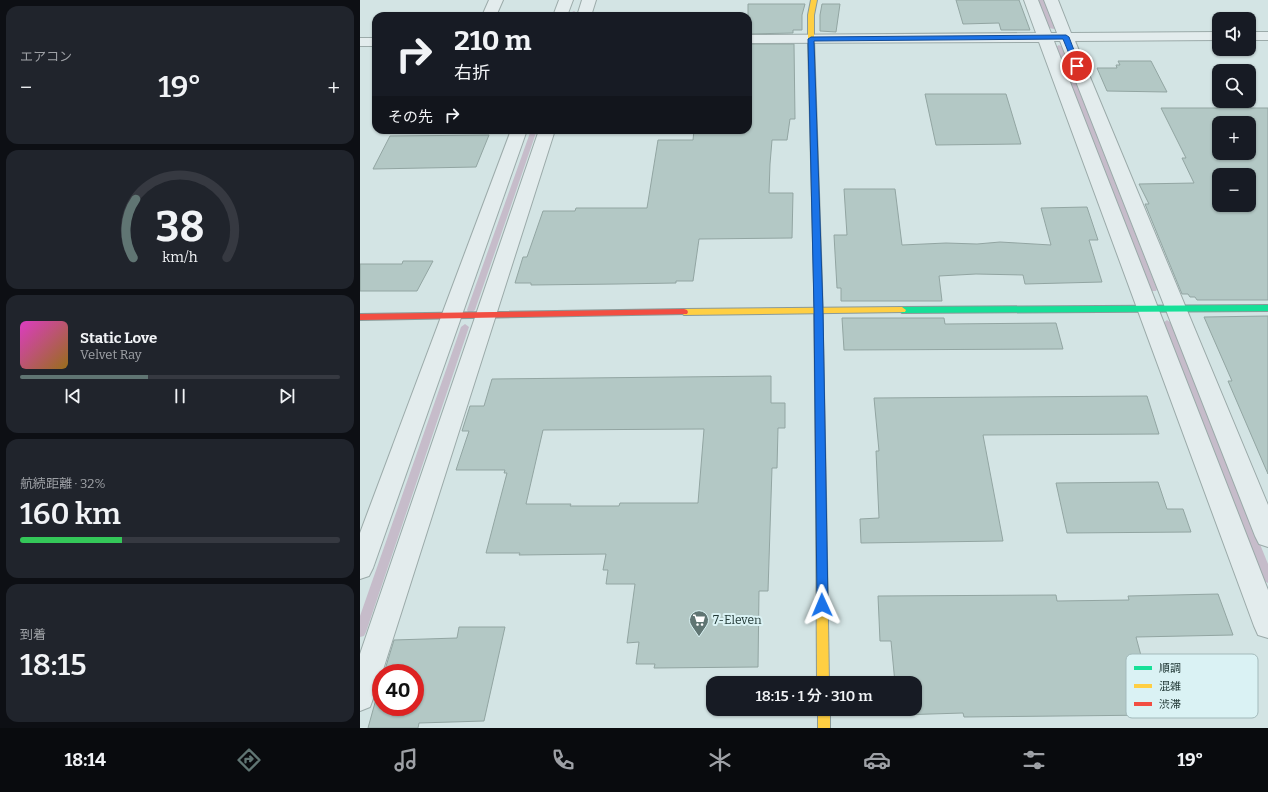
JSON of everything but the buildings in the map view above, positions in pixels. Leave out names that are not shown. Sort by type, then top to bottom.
[{"type":"street","points":[[491,12],[496,0]]},
{"type":"street","points":[[562,12],[566,0]]},
{"type":"street","points":[[585,12],[589,0]]},
{"type":"street","points":[[814,0],[811,16],[811,39],[818,310],[823,676]]},
{"type":"street","points":[[1031,0],[1268,626]]},
{"type":"street","points":[[1050,0],[1268,536]]},
{"type":"street","points":[[752,39],[1212,36]]},
{"type":"street","points":[[1256,36],[1268,36]]},
{"type":"street","points":[[360,42],[372,42]]},
{"type":"street","points":[[360,568],[518,134]]},
{"type":"street","points":[[360,697],[546,134]]},
{"type":"street","points":[[360,317],[452,317],[818,310],[1268,308]]},
{"type":"street","points":[[824,716],[824,728]]},
{"type":"waterway","points":[[1041,0],[1052,28]]},
{"type":"waterway","points":[[1059,47],[1153,289]]},
{"type":"waterway","points":[[471,310],[533,134]]},
{"type":"waterway","points":[[1167,323],[1268,578]]},
{"type":"waterway","points":[[360,632],[465,327]]},
{"type":"traffic: fast","points":[[902,310],[1268,308]]},
{"type":"traffic: slow","points":[[814,0],[811,15],[811,39],[818,284]]},
{"type":"traffic: slow","points":[[684,312],[902,310]]},
{"type":"traffic: slow","points":[[821,494],[823,676]]},
{"type":"traffic: slow","points":[[824,716],[824,728]]},
{"type":"traffic: jam","points":[[818,284],[821,494]]},
{"type":"traffic: jam","points":[[360,317],[684,312]]},
{"type":"place","name":"7-Eleven","points":[[699,637]]},
{"type":"route","points":[[822,605],[818,310],[811,39],[1066,37],[1077,66]]}]
